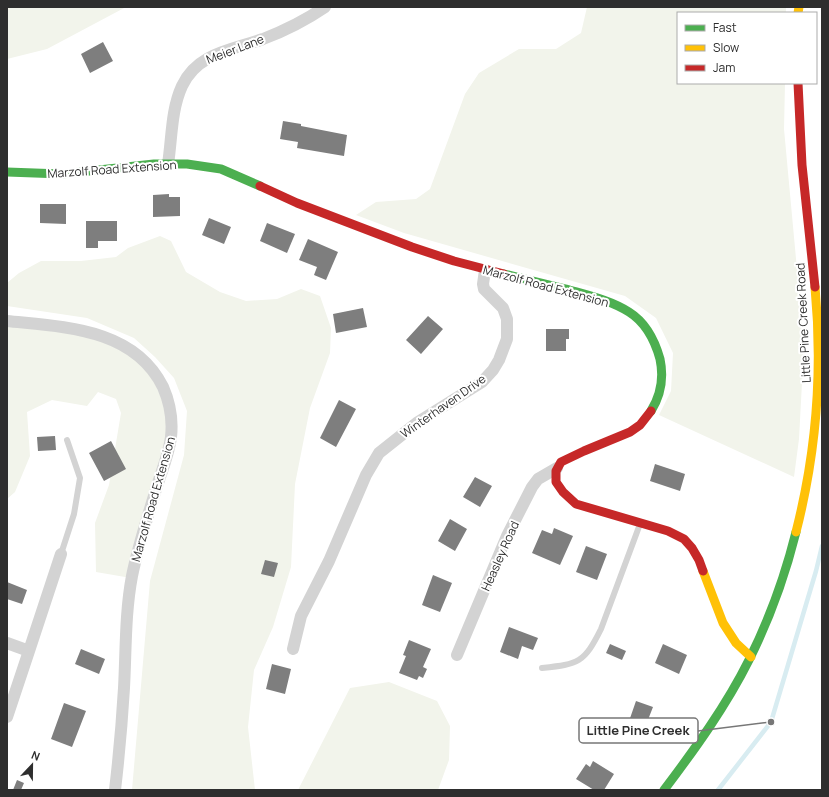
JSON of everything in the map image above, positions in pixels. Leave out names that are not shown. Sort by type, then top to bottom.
[{"type":"street","name":"Meier Lane","points":[[168,164],[176,101],[184,82],[193,68],[202,61],[214,55],[264,38],[298,23],[325,7]]},
{"type":"street","name":"Little Pine Creek Road","points":[[664,790],[702,738],[750,657],[770,612],[784,575],[807,483],[815,431],[819,383],[819,344],[802,164],[798,84]]},
{"type":"street","name":"Marzolf Road Extension","points":[[7,172],[62,174],[154,164],[207,166],[221,169],[240,176],[297,203],[412,247],[485,270],[584,294],[627,310],[636,316],[646,329],[658,354],[662,366],[662,385],[658,398],[651,412],[642,424],[629,433],[612,441],[583,450],[560,463],[557,468]]},
{"type":"street","name":"Winterhaven Drive","points":[[293,649],[301,616],[329,561],[366,475],[379,453],[418,422],[482,382],[493,370],[499,360],[507,339],[507,319],[503,308],[484,289],[482,284],[485,270]]},
{"type":"street","name":"Marzolf Road Extension","points":[[7,320],[64,327],[97,334],[116,341],[136,353],[158,378],[171,409],[171,438],[144,528],[131,578],[126,628],[121,732],[115,790]]},
{"type":"street","points":[[557,468],[555,474],[556,482],[560,490],[576,504],[640,523],[678,536],[684,540],[692,548],[699,560],[723,623],[736,643],[750,657]]},
{"type":"street","name":"Heasley Road","points":[[457,655],[508,536],[532,487],[538,479],[557,468]]},
{"type":"street","points":[[7,717],[61,554]]},
{"type":"street","points":[[7,643],[29,651]]},
{"type":"lane","points":[[61,554],[74,514],[80,478],[67,440]]},
{"type":"lane","points":[[542,668],[576,662],[583,658],[593,645],[601,629],[640,523]]},
{"type":"shaded area","points":[[7,7],[126,7],[47,49],[7,59]]},
{"type":"shaded area","points":[[587,7],[786,7],[786,12],[677,12],[677,84],[785,84],[784,129],[804,345],[799,439],[794,477],[659,415],[671,391],[673,353],[656,318],[625,296],[404,233],[356,215],[376,202],[416,199],[430,189],[465,94],[479,73],[519,49],[556,49],[581,33]]},
{"type":"shaded area","points":[[160,236],[171,241],[186,272],[220,292],[246,301],[277,299],[301,289],[320,296],[331,328],[330,353],[310,408],[295,484],[291,567],[273,627],[254,670],[248,727],[255,790],[132,790],[150,581],[184,455],[187,411],[174,378],[155,357],[134,338],[87,318],[7,306],[7,283],[19,273],[41,261],[81,261],[116,257],[128,248]]},
{"type":"shaded area","points":[[7,321],[97,334],[148,366],[172,424],[131,578],[96,572],[95,523],[109,485],[121,413],[116,399],[98,392],[87,406],[52,400],[27,412],[30,456],[15,492],[7,499]]},
{"type":"shaded area","points":[[389,682],[437,701],[450,726],[449,760],[438,790],[298,790],[350,688]]},
{"type":"building","points":[[103,42],[113,61],[90,73],[81,54]]},
{"type":"building","points":[[283,121],[347,135],[344,156],[297,148],[298,142],[280,139]]},
{"type":"building","points":[[169,194],[169,197],[180,197],[180,216],[153,217],[153,195]]},
{"type":"building","points":[[40,204],[66,204],[66,224],[40,223]]},
{"type":"building","points":[[209,218],[231,227],[224,244],[202,235]]},
{"type":"building","points":[[86,221],[117,221],[117,241],[98,241],[98,248],[86,248]]},
{"type":"building","points":[[267,223],[295,234],[287,253],[260,241]]},
{"type":"building","points":[[308,239],[338,252],[326,280],[314,275],[317,267],[299,260]]},
{"type":"building","points":[[363,308],[367,327],[336,333],[333,314]]},
{"type":"building","points":[[428,316],[443,329],[421,354],[406,340]]},
{"type":"building","points":[[546,329],[569,329],[569,339],[566,339],[566,351],[546,351]]},
{"type":"building","points":[[339,400],[356,409],[336,447],[320,438]]},
{"type":"building","points":[[55,436],[56,450],[38,451],[37,437]]},
{"type":"building","points":[[111,441],[126,469],[104,481],[89,453]]},
{"type":"building","points":[[655,464],[685,474],[680,491],[650,481]]},
{"type":"building","points":[[475,477],[492,486],[480,507],[463,497]]},
{"type":"building","points":[[450,519],[467,529],[455,551],[438,541]]},
{"type":"building","points":[[554,528],[573,536],[560,565],[532,553],[542,530],[552,534]]},
{"type":"building","points":[[586,546],[607,554],[597,580],[576,572]]},
{"type":"building","points":[[265,560],[278,563],[274,577],[261,574]]},
{"type":"building","points":[[433,575],[452,583],[440,612],[422,605]]},
{"type":"building","points":[[7,582],[27,590],[22,604],[7,599]]},
{"type":"building","points":[[509,627],[538,638],[533,650],[522,646],[518,659],[500,652]]},
{"type":"building","points":[[409,640],[431,649],[423,667],[427,669],[423,678],[419,676],[417,680],[399,673],[406,656],[403,655]]},
{"type":"building","points":[[610,644],[626,651],[622,660],[606,653]]},
{"type":"building","points":[[663,644],[687,655],[679,674],[655,663]]},
{"type":"building","points":[[81,649],[105,659],[99,674],[75,664]]},
{"type":"building","points":[[272,664],[291,669],[285,694],[266,689]]},
{"type":"building","points":[[636,701],[653,707],[644,730],[628,724]]},
{"type":"building","points":[[64,703],[86,711],[72,747],[51,739]]},
{"type":"building","points":[[593,761],[614,774],[604,790],[594,790],[576,779],[586,764],[590,767]]},
{"type":"building","points":[[17,780],[24,783],[21,790],[13,790]]},
{"type":"waterway","points":[[718,790],[771,722],[822,546]]},
{"type":"traffic: fast","points":[[7,172],[62,174],[154,164],[187,164],[221,169],[260,186]]},
{"type":"traffic: fast","points":[[504,274],[598,298],[614,304],[635,316],[649,332],[660,359],[662,373],[661,386],[651,411]]},
{"type":"traffic: fast","points":[[664,790],[710,727],[749,660],[776,598],[796,532]]},
{"type":"traffic: slow","points":[[798,12],[799,7]]},
{"type":"traffic: slow","points":[[796,532],[809,471],[816,410],[818,349],[815,287]]},
{"type":"traffic: slow","points":[[703,571],[723,623],[736,643],[751,657]]},
{"type":"traffic: jam","points":[[798,84],[802,165],[815,287]]},
{"type":"traffic: jam","points":[[260,186],[297,203],[412,247],[454,261],[504,274]]},
{"type":"traffic: jam","points":[[651,411],[640,425],[630,432],[561,462],[556,471],[556,482],[563,492],[576,504],[668,531],[684,539],[692,548],[703,571]]},
{"type":"place","name":"Little Pine Creek","points":[[771,722]]}]
